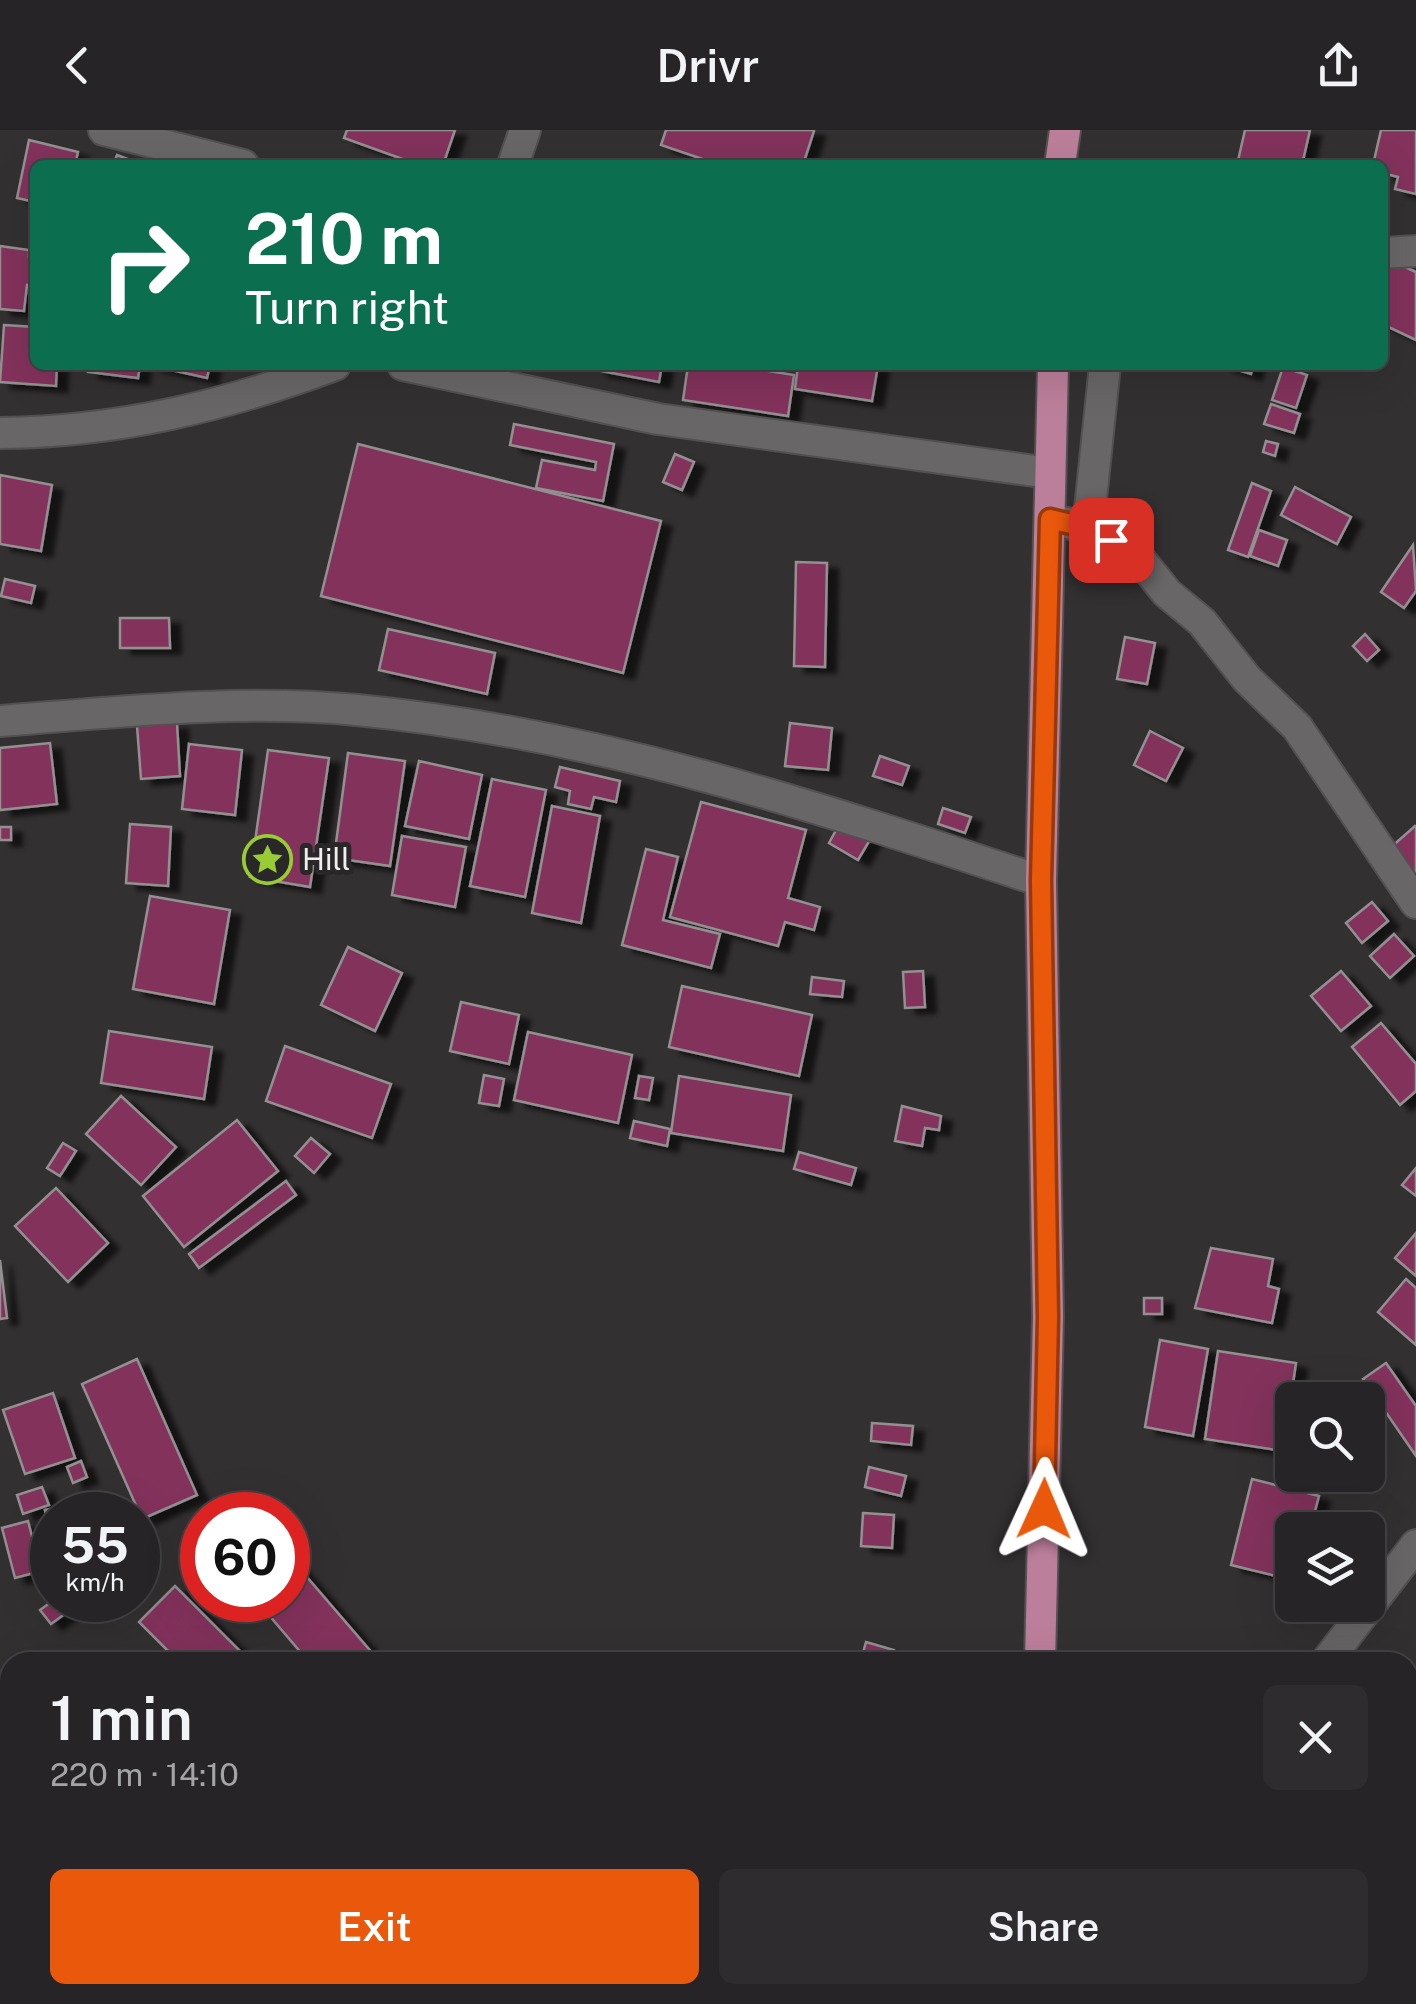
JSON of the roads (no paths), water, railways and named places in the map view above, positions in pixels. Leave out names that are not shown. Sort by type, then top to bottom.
[{"type":"main road","points":[[1061,160],[1065,130]]},
{"type":"main road","points":[[1040,1652],[1048,1317],[1041,880],[1053,370]]},
{"type":"street","points":[[104,130],[223,160]]},
{"type":"street","points":[[515,160],[525,130]]},
{"type":"street","points":[[1388,253],[1416,250]]},
{"type":"street","points":[[0,433],[68,433],[151,420],[265,393],[322,370]]},
{"type":"street","points":[[427,370],[658,419],[1049,473]]},
{"type":"street","points":[[1088,528],[1104,370]]},
{"type":"street","points":[[1050,519],[1088,528],[1134,552],[1167,593],[1202,622],[1247,680],[1297,726],[1416,903]]},
{"type":"street","points":[[0,721],[226,708],[354,710],[466,725],[618,752],[774,792],[1041,880]]},
{"type":"street","points":[[1334,1652],[1416,1545]]},
{"type":"place","name":"Hill","points":[[267,859]]}]
